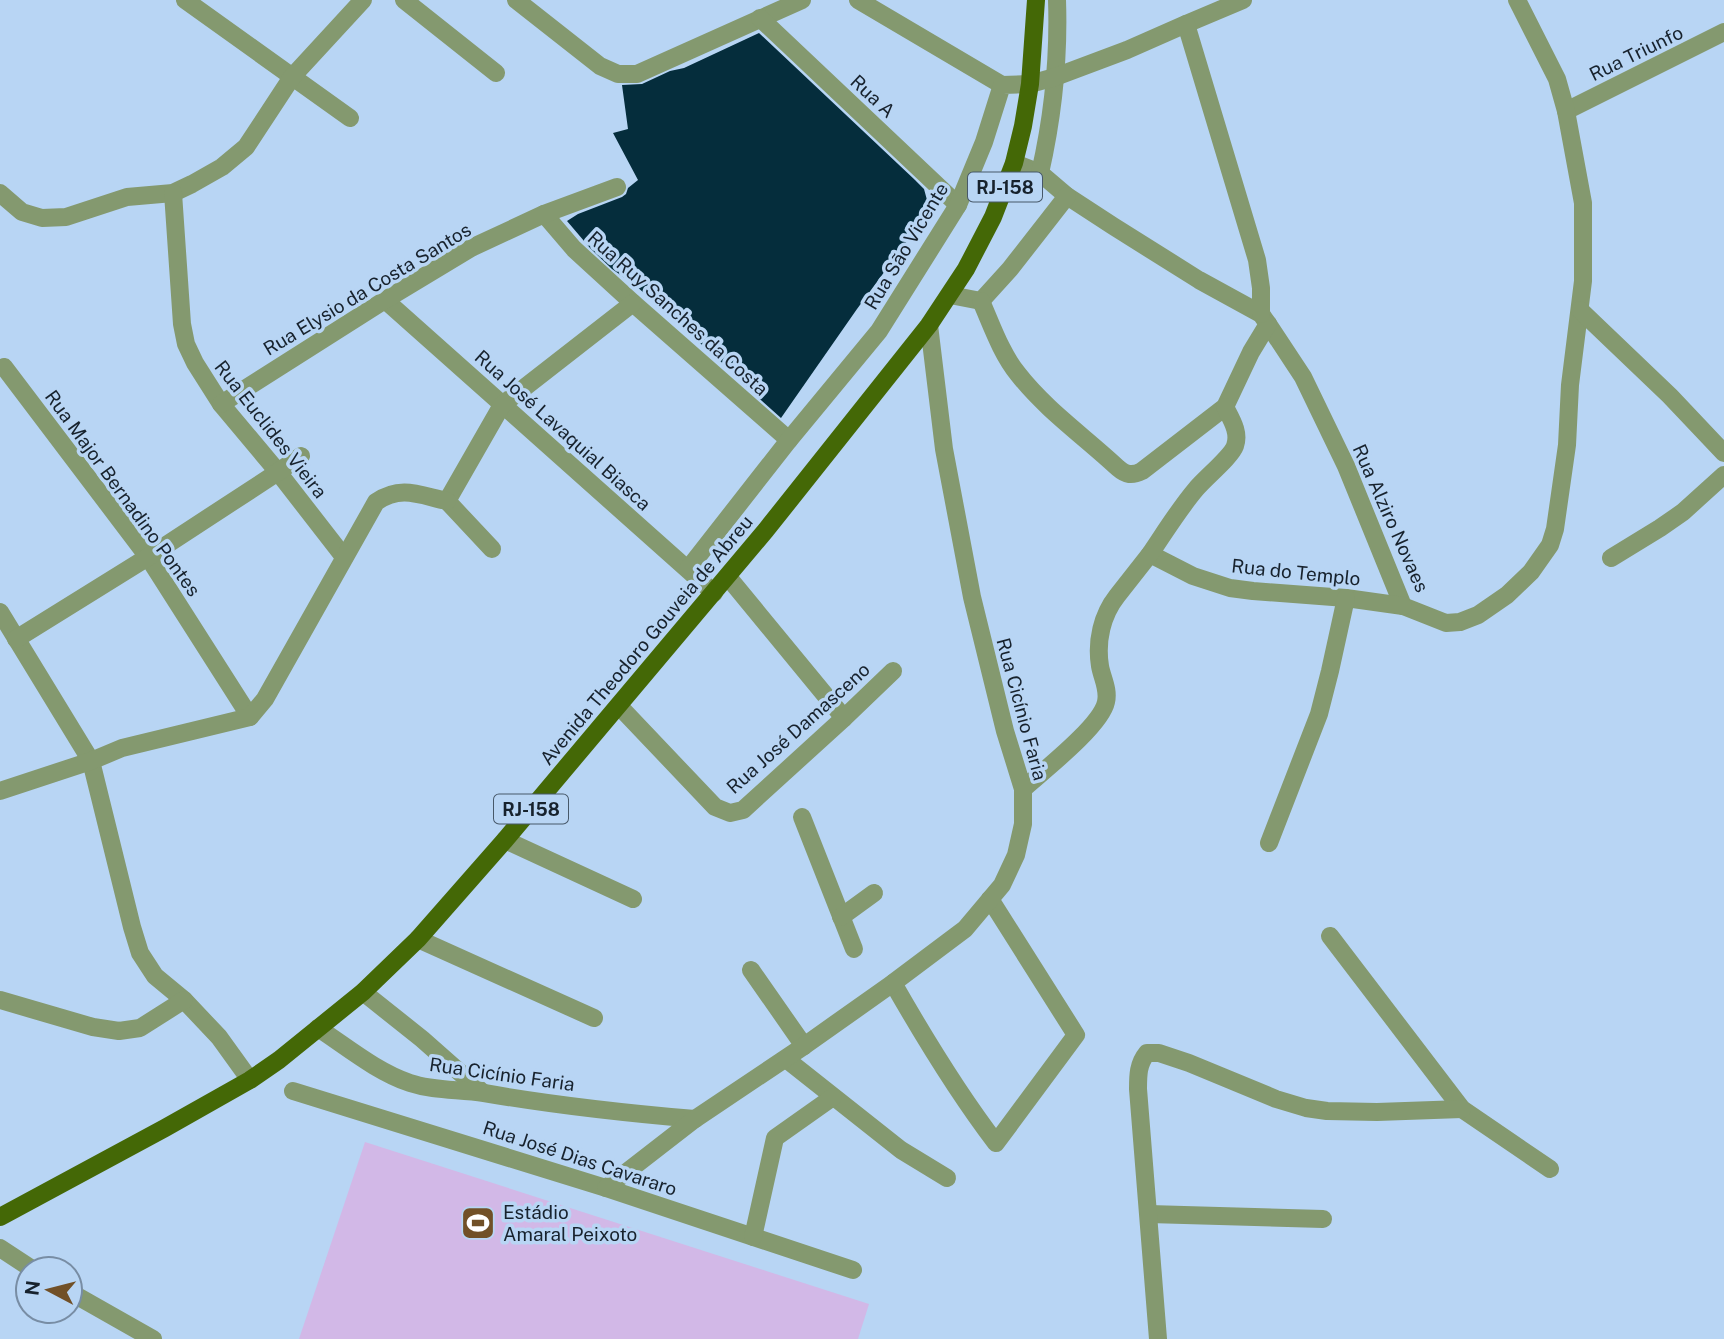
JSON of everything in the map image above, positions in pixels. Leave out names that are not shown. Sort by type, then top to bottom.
[{"type":"main road","name":"Avenida Theodoro Gouveia de Abreu","points":[[0,1217],[165,1128],[250,1080],[279,1060],[363,992],[418,939],[505,840],[727,577],[929,325],[950,295],[993,216],[1014,163],[1030,84],[1036,0]]},
{"type":"street","points":[[185,0],[350,118]]},
{"type":"street","points":[[0,193],[22,212],[42,218],[66,218],[127,197],[173,193],[222,167],[246,147],[292,77],[363,0]]},
{"type":"street","points":[[404,0],[496,73]]},
{"type":"street","points":[[516,0],[600,66],[618,74],[637,74],[802,0]]},
{"type":"street","points":[[858,0],[1002,85],[1030,84],[1055,77],[1127,50],[1243,0]]},
{"type":"street","points":[[1040,173],[1049,136],[1055,77],[1058,31],[1056,0]]},
{"type":"street","name":"Rua Alziro Novaes","points":[[1014,163],[1040,173],[1067,196],[1264,319],[1303,377],[1346,466],[1403,606],[1446,623],[1460,622],[1478,615],[1507,595],[1531,572],[1550,544],[1564,467],[1570,385],[1580,310],[1584,256],[1583,203],[1566,111],[1557,79],[1517,0]]},
{"type":"street","name":"Rua A","points":[[760,18],[958,205]]},
{"type":"street","points":[[981,301],[1000,345],[1017,373],[1044,404],[1124,473],[1136,474],[1142,471],[1225,407],[1264,319],[1261,288],[1257,260],[1186,24]]},
{"type":"street","name":"Rua Triunfo","points":[[1566,111],[1724,33]]},
{"type":"street","name":"Rua São Vicente","points":[[688,569],[879,331],[958,205],[984,142],[1002,85]]},
{"type":"street","name":"Rua Elysio da Costa Santos","points":[[221,404],[471,248],[544,214],[617,187]]},
{"type":"street","name":"Rua Euclides Vieira","points":[[173,193],[182,324],[186,344],[221,404],[344,557]]},
{"type":"street","points":[[981,301],[1010,269],[1067,196]]},
{"type":"street","name":"Rua Ruy Sanches da Costa","points":[[544,214],[574,249],[789,440]]},
{"type":"street","points":[[950,295],[981,301]]},
{"type":"street","name":"Rua José Lavaquial Biasca","points":[[385,300],[713,593]]},
{"type":"street","points":[[447,501],[502,405],[633,303]]},
{"type":"street","points":[[1580,310],[1724,453]]},
{"type":"street","name":"Rua Cicínio Faria","points":[[606,1188],[695,1119],[786,1059],[965,929],[1002,885],[1016,855],[1023,824],[1023,789],[1005,731],[972,597],[944,449],[929,325]]},
{"type":"street","name":"Rua Major Bernadino Pontes","points":[[4,367],[148,557],[250,717]]},
{"type":"street","points":[[1023,789],[1088,729],[1103,711],[1107,701],[1107,689],[1100,666],[1099,649],[1104,619],[1110,605],[1195,491],[1236,446],[1235,426],[1225,407]]},
{"type":"street","points":[[16,639],[148,557],[301,456]]},
{"type":"street","points":[[1611,558],[1683,512],[1724,475]]},
{"type":"street","points":[[0,791],[122,748],[250,717],[265,699],[376,502],[388,494],[405,492],[447,501],[492,549]]},
{"type":"street","name":"Rua do Templo","points":[[1150,554],[1193,576],[1230,587],[1403,606]]},
{"type":"street","points":[[727,577],[844,718]]},
{"type":"street","points":[[1269,843],[1318,714],[1346,598]]},
{"type":"street","points":[[0,612],[91,761],[131,927],[140,953],[155,975],[184,1000],[219,1037],[250,1080]]},
{"type":"street","name":"Rua José Damasceno","points":[[619,706],[715,807],[730,813],[743,810],[893,671]]},
{"type":"street","points":[[802,817],[854,949]]},
{"type":"street","points":[[505,840],[633,899]]},
{"type":"street","points":[[841,917],[874,893]]},
{"type":"street","points":[[892,984],[942,1068],[996,1143],[1076,1035],[990,899]]},
{"type":"street","points":[[1331,936],[1462,1109],[1550,1169]]},
{"type":"street","points":[[418,939],[594,1018]]},
{"type":"street","points":[[751,970],[804,1046]]},
{"type":"street","points":[[363,992],[422,1039],[482,1093]]},
{"type":"street","points":[[0,1000],[93,1027],[119,1031],[140,1028],[184,1000]]},
{"type":"street","name":"Rua Cicínio Faria","points":[[318,1028],[378,1067],[409,1082],[439,1089],[695,1119]]},
{"type":"street","points":[[1158,1339],[1138,1089],[1141,1061],[1147,1053],[1159,1053],[1189,1063],[1276,1099],[1306,1108],[1354,1112],[1462,1109]]},
{"type":"street","points":[[786,1059],[901,1150],[947,1178]]},
{"type":"street","name":"Rua José Dias Cavararo","points":[[293,1091],[606,1188],[853,1270]]},
{"type":"street","points":[[753,1237],[775,1138],[833,1097]]},
{"type":"street","points":[[1149,1214],[1323,1219]]},
{"type":"street","points":[[84,1300],[153,1339]]},
{"type":"shaded area","name":"Estádio Amaral Peixoto","points":[[365,1142],[869,1304],[858,1339],[299,1339]]},
{"type":"building","points":[[759,33],[915,180],[924,189],[927,200],[924,213],[910,237],[781,418],[635,285],[612,269],[567,221],[622,197],[638,180],[613,133],[628,129],[622,85],[642,84],[670,71],[684,68]]},
{"type":"place","name":"Estádio Amaral Peixoto","points":[[478,1223]]}]
